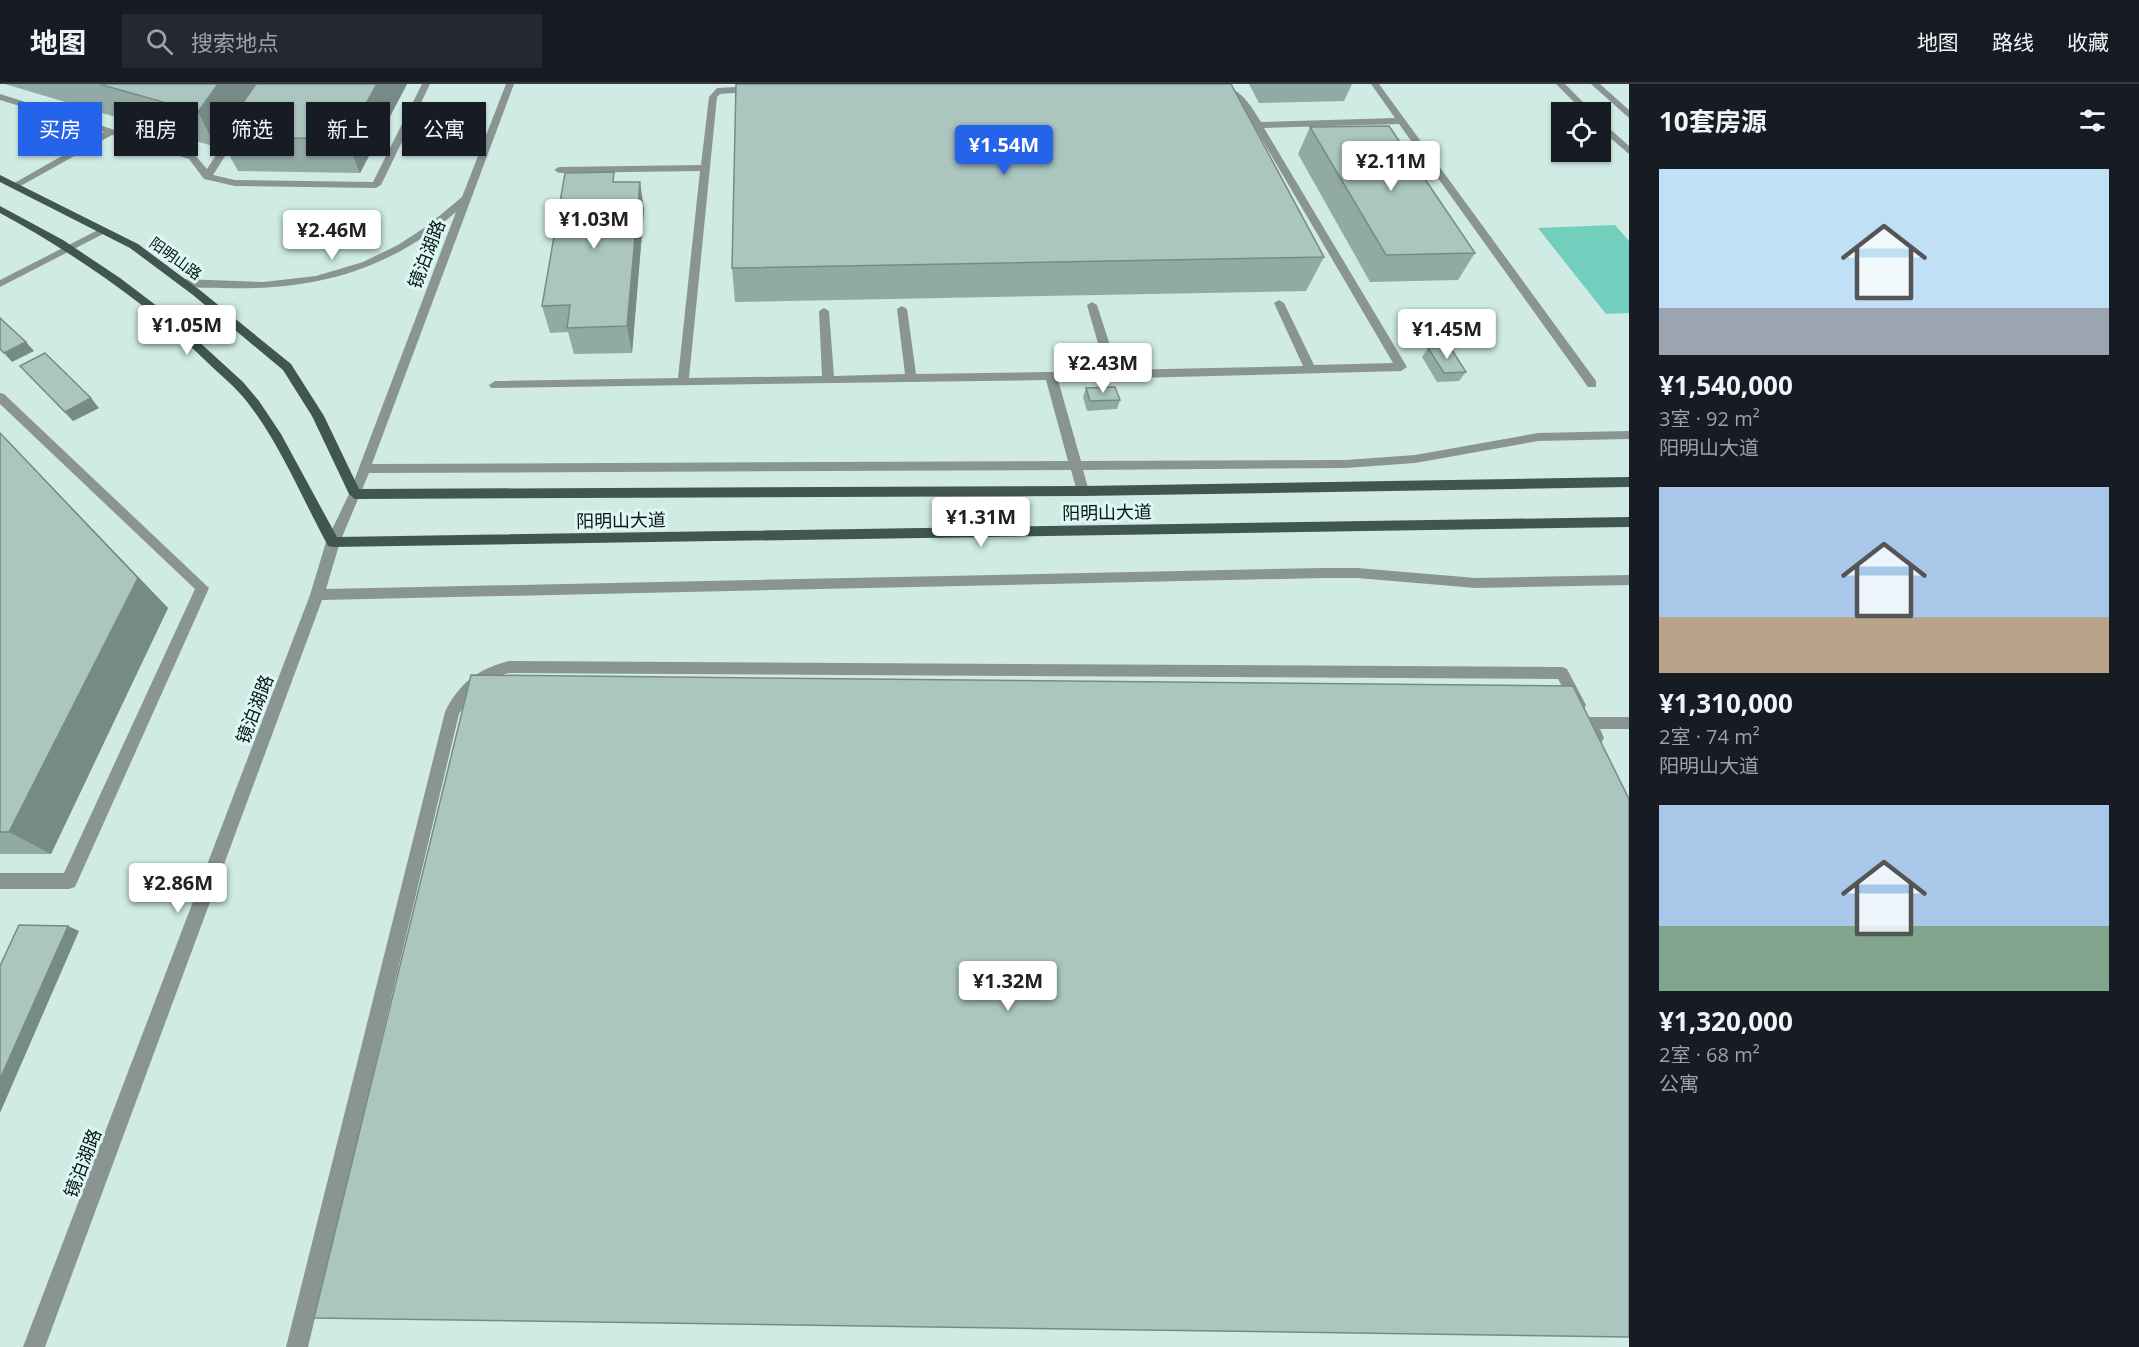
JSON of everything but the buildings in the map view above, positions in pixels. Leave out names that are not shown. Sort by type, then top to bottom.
[{"type":"main road","name":"阳明山路","points":[[0,178],[134,246],[287,367],[318,416],[356,494]]},
{"type":"main road","points":[[0,208],[72,248],[197,345],[254,401],[289,455],[333,542]]},
{"type":"main road","name":"阳明山大道","points":[[356,494],[1083,491],[1629,482]]},
{"type":"main road","name":"阳明山大道","points":[[333,542],[1629,522]]},
{"type":"street","points":[[0,97],[192,157],[207,177],[213,181],[376,185],[426,84]]},
{"type":"street","name":"镜泊湖路","points":[[34,1347],[318,595],[333,542],[356,494],[510,84]]},
{"type":"street","points":[[495,386],[1401,367],[1239,95],[1222,86],[1209,84]]},
{"type":"street","points":[[1375,84],[1592,384]]},
{"type":"street","points":[[1560,84],[1579,102]]},
{"type":"street","points":[[1595,84],[1629,115]]},
{"type":"street","points":[[683,382],[713,97],[717,91],[764,89]]},
{"type":"street","points":[[1258,125],[1401,121]]},
{"type":"street","points":[[14,186],[111,132]]},
{"type":"street","points":[[1611,134],[1629,151]]},
{"type":"street","points":[[207,177],[220,156]]},
{"type":"street","points":[[559,170],[705,168]]},
{"type":"street","points":[[182,282],[250,287],[331,277],[367,265],[394,252],[428,231],[468,197]]},
{"type":"street","points":[[0,284],[104,231]]},
{"type":"street","points":[[1279,303],[1310,369]]},
{"type":"street","points":[[1092,305],[1113,374]]},
{"type":"street","points":[[902,309],[911,378]]},
{"type":"street","points":[[824,311],[828,380]]},
{"type":"street","points":[[1052,376],[1083,491]]},
{"type":"street","points":[[0,397],[202,588],[69,881],[0,881]]},
{"type":"street","points":[[365,469],[1346,464],[1415,459],[1538,437],[1629,435]]},
{"type":"street","points":[[318,595],[1322,573],[1357,573],[1476,583],[1629,580]]},
{"type":"street","points":[[297,1347],[452,712],[466,690],[483,673],[509,667],[1562,673],[1604,754]]},
{"type":"street","points":[[1589,723],[1629,723]]},
{"type":"green space","points":[[1615,225],[1629,241],[1629,313],[1606,314],[1538,228]]}]
